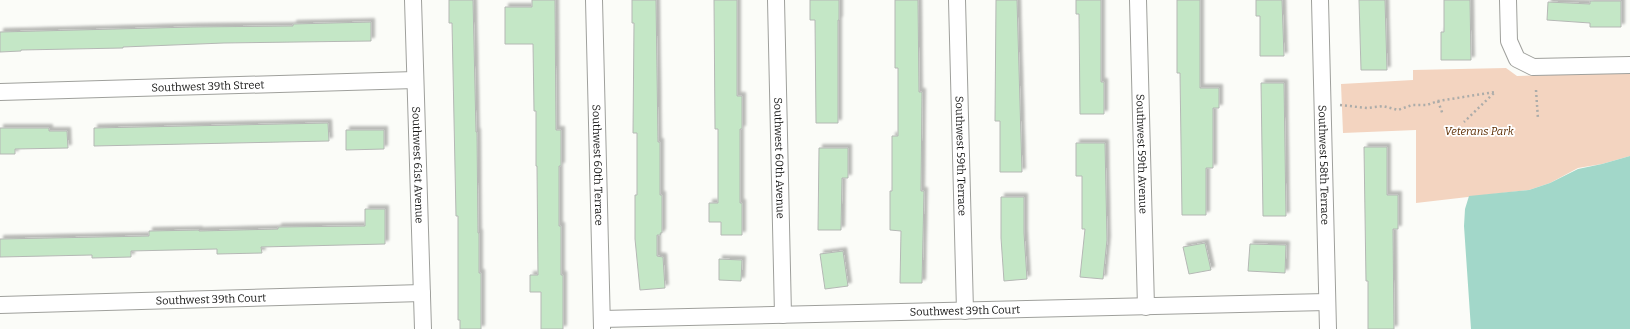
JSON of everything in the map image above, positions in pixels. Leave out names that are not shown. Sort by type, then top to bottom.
[{"type":"street","name":"Southwest 61st Avenue","points":[[413,0],[423,329]]},
{"type":"street","name":"Southwest 60th Terrace","points":[[594,0],[602,324]]},
{"type":"street","name":"Southwest 60th Avenue","points":[[776,0],[783,315]]},
{"type":"street","name":"Southwest 59th Terrace","points":[[957,0],[965,311]]},
{"type":"street","name":"Southwest 59th Avenue","points":[[1138,0],[1146,307]]},
{"type":"street","name":"Southwest 58th Terrace","points":[[1320,0],[1328,329]]},
{"type":"street","points":[[1508,0],[1509,41],[1517,59],[1533,67],[1630,65]]},
{"type":"street","name":"Southwest 39th Street","points":[[0,92],[415,80]]},
{"type":"street","name":"Southwest 39th Court","points":[[0,305],[422,293]]},
{"type":"street","name":"Southwest 39th Court","points":[[602,324],[783,315],[1327,302]]},
{"type":"path","points":[[1536,90],[1538,119]]},
{"type":"path","points":[[1340,105],[1366,108],[1383,106],[1398,110],[1412,105],[1427,105],[1438,101],[1495,92],[1464,122]]},
{"type":"path","points":[[1438,101],[1443,115]]},
{"type":"green space","name":"Veterans Park","points":[[1506,68],[1517,76],[1630,73],[1630,156],[1602,164],[1578,168],[1550,183],[1529,190],[1416,203],[1416,130],[1343,133],[1341,84],[1413,80],[1413,70]]},
{"type":"shaded area","points":[[1630,156],[1630,329],[1471,329],[1464,226],[1465,209],[1469,196],[1529,190],[1550,183],[1578,169]]},
{"type":"building","points":[[449,0],[473,0],[479,273],[481,273],[481,329],[460,329],[460,320],[458,320],[458,216],[456,216],[452,23],[449,23]]},
{"type":"building","points":[[532,0],[555,0],[556,130],[561,130],[561,166],[559,166],[559,226],[561,226],[561,275],[563,275],[563,329],[541,329],[541,292],[530,292],[530,275],[538,275],[536,111],[534,111],[533,44],[505,44],[505,7],[532,7]]},
{"type":"building","points":[[632,0],[656,0],[658,142],[660,142],[660,195],[662,195],[662,233],[660,233],[661,235],[657,235],[657,256],[663,257],[665,288],[640,290],[635,239],[637,133],[633,133],[634,23],[632,23]]},
{"type":"building","points":[[714,0],[737,0],[737,96],[742,96],[742,129],[740,129],[740,203],[742,203],[742,235],[721,235],[721,222],[709,222],[709,203],[718,203],[718,129],[715,129]]},
{"type":"building","points":[[810,0],[839,0],[838,123],[816,123],[815,20],[810,20]]},
{"type":"building","points":[[895,0],[918,0],[919,92],[922,92],[921,191],[924,191],[922,283],[900,283],[901,231],[890,230],[892,136],[898,136],[898,68],[895,68]]},
{"type":"building","points":[[996,0],[1017,0],[1022,172],[1000,172],[1000,121],[995,121]]},
{"type":"building","points":[[1076,0],[1101,0],[1101,82],[1104,82],[1104,114],[1080,114],[1079,14],[1076,14]]},
{"type":"building","points":[[1177,0],[1200,0],[1200,88],[1219,88],[1219,108],[1213,108],[1213,168],[1206,168],[1206,215],[1182,215],[1180,73],[1177,73]]},
{"type":"building","points":[[1256,0],[1282,0],[1284,56],[1260,56],[1260,16],[1256,16]]},
{"type":"building","points":[[1359,0],[1385,0],[1387,70],[1361,70]]},
{"type":"building","points":[[1444,0],[1470,0],[1471,60],[1441,60],[1441,32],[1444,32]]},
{"type":"building","points":[[1590,1],[1621,1],[1621,27],[1590,27],[1590,23],[1547,20],[1548,2],[1590,4]]},
{"type":"building","points":[[371,22],[371,41],[224,43],[0,52],[0,32],[293,26],[293,24]]},
{"type":"building","points":[[1261,83],[1284,83],[1286,216],[1263,216]]},
{"type":"building","points":[[328,123],[329,141],[94,146],[94,128]]},
{"type":"building","points":[[0,128],[49,128],[49,131],[67,131],[68,148],[15,149],[15,154],[0,154]]},
{"type":"building","points":[[346,130],[384,130],[384,149],[346,150]]},
{"type":"building","points":[[1076,143],[1105,143],[1107,240],[1103,279],[1080,277],[1085,229],[1082,229],[1082,176],[1076,176]]},
{"type":"building","points":[[1364,147],[1387,147],[1387,195],[1398,195],[1398,229],[1393,229],[1394,329],[1368,329]]},
{"type":"building","points":[[819,148],[848,148],[848,178],[842,178],[841,230],[818,230]]},
{"type":"building","points":[[1001,197],[1024,197],[1024,233],[1027,279],[1004,281],[1001,238]]},
{"type":"building","points":[[365,209],[385,209],[385,244],[261,247],[262,253],[217,254],[217,249],[131,251],[131,257],[92,258],[92,255],[0,257],[0,239],[149,236],[149,231],[365,226]]},
{"type":"building","points":[[1205,243],[1211,270],[1189,274],[1183,247]]},
{"type":"building","points":[[1250,244],[1286,245],[1285,273],[1248,271]]},
{"type":"building","points":[[843,251],[848,286],[825,289],[820,254]]},
{"type":"building","points":[[719,259],[742,260],[741,281],[719,280]]}]
